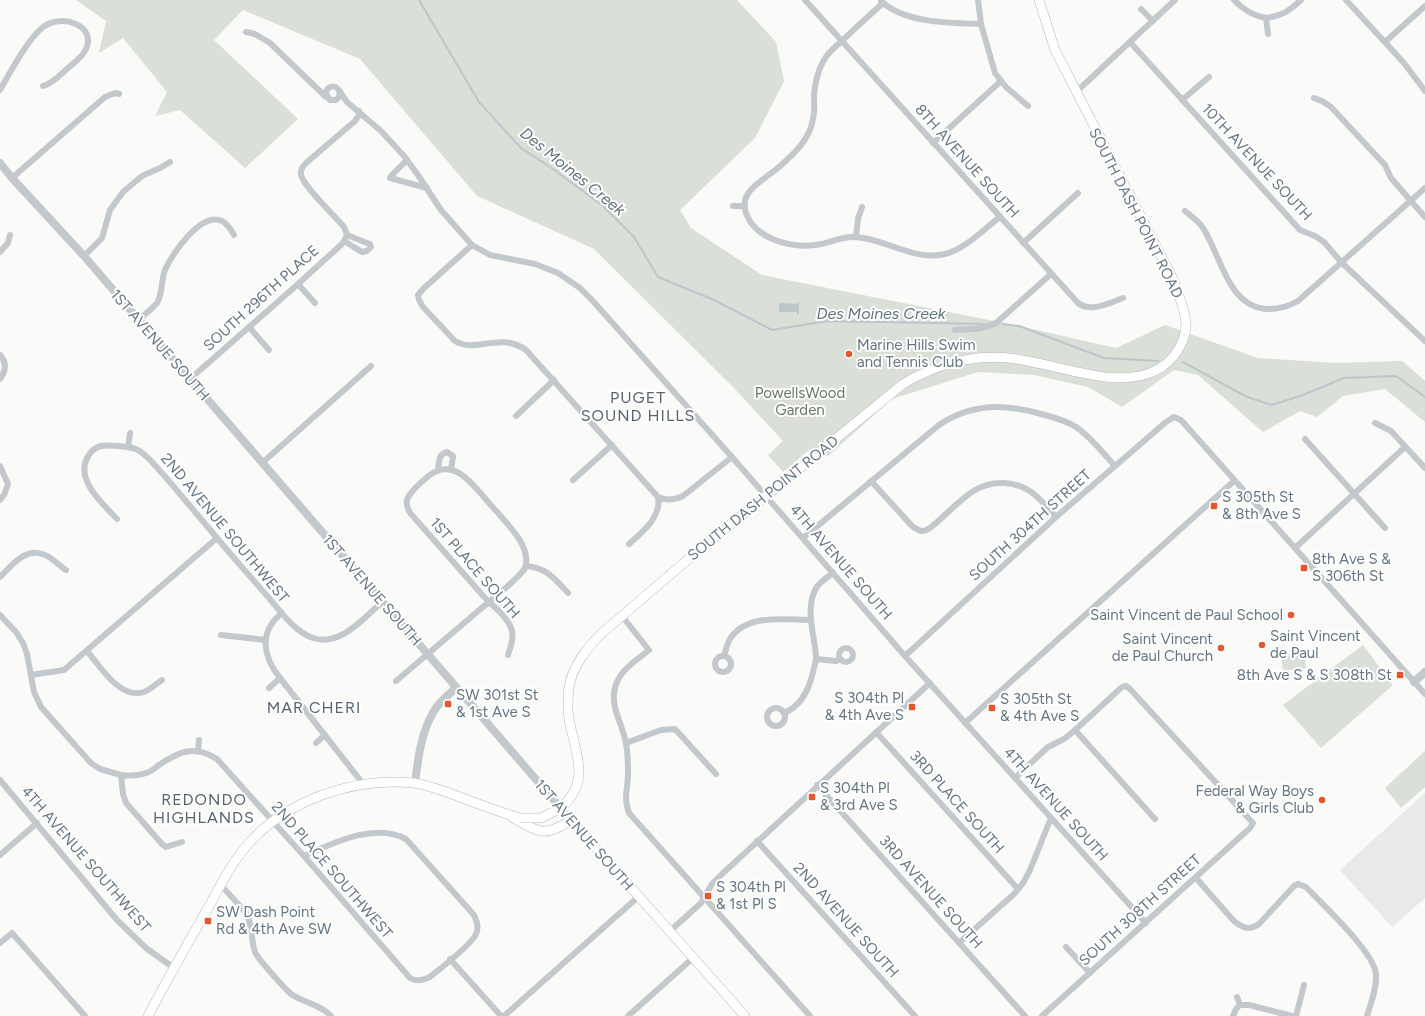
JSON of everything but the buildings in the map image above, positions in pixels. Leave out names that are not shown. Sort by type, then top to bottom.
[{"type":"main road","name":"SOUTH DASH POINT ROAD","points":[[502,813],[520,818],[541,818],[560,808],[573,794],[577,787],[579,780],[579,757],[568,712],[569,686],[579,660],[589,645],[706,544],[893,391],[916,376],[930,370],[967,359],[994,357],[1018,359],[1090,375],[1116,379],[1150,374],[1161,369],[1176,354],[1186,334],[1186,323],[1184,311],[1173,279],[1055,50],[1039,0]]},
{"type":"main road","points":[[148,1016],[235,861],[248,844],[272,821],[295,806],[313,798],[364,784],[387,782],[415,783],[444,791],[502,813],[534,829],[544,832],[559,828],[571,820]]},
{"type":"main road","name":"1ST AVENUE SOUTH","points":[[571,820],[745,1016]]},
{"type":"street","name":"8TH AVENUE SOUTH","points":[[805,0],[1076,301],[1082,306],[1094,307],[1123,298]]},
{"type":"street","points":[[978,0],[981,24],[993,66],[1006,87],[1028,106]]},
{"type":"street","points":[[1076,92],[1175,0]]},
{"type":"street","points":[[1234,0],[1247,11],[1266,18],[1279,16],[1295,6],[1301,0]]},
{"type":"street","points":[[1346,0],[1404,63],[1425,91]]},
{"type":"street","points":[[981,24],[940,22],[922,19],[893,9],[881,1],[824,59],[818,73],[814,93],[814,118],[806,138],[801,146],[786,161],[752,189],[746,197],[745,206],[748,215],[758,229],[769,237],[784,243],[806,246],[816,245],[840,238],[856,237],[884,243],[913,253],[936,255],[950,252],[969,241],[1000,217]]},
{"type":"street","points":[[1385,42],[1425,6]]},
{"type":"street","points":[[1140,9],[1153,21]]},
{"type":"street","points":[[1266,18],[1268,34]]},
{"type":"street","points":[[0,90],[30,41],[42,28],[51,22],[68,21],[77,24],[84,30],[87,37],[88,43],[86,50],[59,76],[49,84],[43,86]]},
{"type":"street","points":[[246,32],[256,34],[270,44],[314,86],[330,100],[336,100],[339,97],[340,91],[336,87],[331,86],[329,88],[318,88],[314,86]]},
{"type":"street","name":"10TH AVENUE SOUTH","points":[[1130,42],[1300,230],[1315,236],[1324,242],[1341,262],[1425,341]]},
{"type":"street","points":[[1182,100],[1208,77]]},
{"type":"street","points":[[933,143],[1001,81]]},
{"type":"street","points":[[327,97],[326,91],[329,88]]},
{"type":"street","name":"4TH AVENUE SOUTH","points":[[340,91],[347,102]]},
{"type":"street","points":[[12,178],[105,97],[115,92],[119,94]]},
{"type":"street","points":[[1314,98],[1322,100],[1331,107],[1385,165],[1390,178],[1425,217]]},
{"type":"street","name":"4TH AVENUE SOUTH","points":[[336,100],[347,102],[381,131],[407,160],[447,218],[472,244],[484,252],[498,257],[535,264],[547,268],[569,280],[592,300],[732,457],[905,656],[1146,923]]},
{"type":"street","name":"SOUTH 296TH PLACE","points":[[190,379],[298,284],[345,238],[344,227],[308,186],[302,175],[303,165],[352,125],[359,115],[359,111]]},
{"type":"street","points":[[407,160],[390,178],[427,188]]},
{"type":"street","points":[[84,256],[102,238],[110,210],[123,192],[142,176],[170,162]]},
{"type":"street","name":"1ST AVENUE SOUTH","points":[[0,163],[84,256],[571,820]]},
{"type":"street","points":[[1185,211],[1197,221],[1204,230],[1222,268],[1240,297],[1251,306],[1272,309],[1285,307],[1298,301],[1425,188]]},
{"type":"street","points":[[1023,243],[1078,193]]},
{"type":"street","points":[[733,206],[745,206]]},
{"type":"street","points":[[856,237],[858,219],[862,207]]},
{"type":"street","points":[[139,320],[156,303],[159,298],[162,278],[169,263],[194,230],[207,222],[218,220],[226,224],[234,235]]},
{"type":"street","points":[[0,252],[8,243],[10,235]]},
{"type":"street","points":[[472,244],[420,291],[418,298],[425,310],[448,335],[458,343],[469,345],[504,342],[517,344],[530,354],[658,497],[667,500],[676,499],[683,496],[732,457]]},
{"type":"street","points":[[1222,268],[1230,266]]},
{"type":"street","points":[[955,330],[980,328],[996,323],[1051,274]]},
{"type":"street","points":[[298,284],[316,303]]},
{"type":"street","points":[[1236,303],[1240,297]]},
{"type":"street","points":[[248,327],[269,350]]},
{"type":"street","points":[[0,356],[5,364],[6,370],[0,379]]},
{"type":"street","points":[[262,463],[371,366]]},
{"type":"street","points":[[516,416],[554,380]]},
{"type":"street","points":[[803,538],[939,425],[966,411],[984,407],[1007,408],[1038,413],[1063,420],[1088,436],[1115,466]]},
{"type":"street","name":"SOUTH 304TH STREET","points":[[905,656],[1056,518],[1166,422],[1174,417],[1181,420],[1234,481]]},
{"type":"street","points":[[1375,423],[1391,431],[1425,468]]},
{"type":"street","points":[[128,447],[130,433]]},
{"type":"street","points":[[1306,439],[1385,528]]},
{"type":"street","points":[[573,480],[612,445]]},
{"type":"street","name":"2ND AVENUE SOUTHWEST","points":[[117,519],[94,493],[84,472],[84,465],[93,449],[104,446],[128,447],[136,449],[152,463],[282,613],[272,623],[267,633],[266,650],[269,662],[364,784]]},
{"type":"street","points":[[1294,548],[1406,447]]},
{"type":"street","points":[[396,681],[489,602],[521,573],[526,566],[526,554],[514,532],[468,480],[449,469],[438,470],[440,457],[442,454],[447,452],[452,456],[449,469]]},
{"type":"street","points":[[0,466],[8,484],[7,489],[0,500]]},
{"type":"street","name":"1ST PLACE SOUTH","points":[[438,470],[408,496],[406,502],[407,508],[505,620],[511,629],[513,638],[508,655]]},
{"type":"street","points":[[871,481],[908,522],[919,530],[923,531],[930,528],[971,493],[986,485],[1001,483],[1016,485],[1023,488],[1038,498],[1056,518]]},
{"type":"street","points":[[965,723],[1234,481],[1425,694]]},
{"type":"street","points":[[628,544],[655,516],[658,508],[658,497]]},
{"type":"street","points":[[31,675],[64,670],[217,538]]},
{"type":"street","points":[[0,577],[22,556],[30,553],[46,555],[66,570]]},
{"type":"street","points":[[526,566],[537,567],[546,571],[568,594]]},
{"type":"street","points":[[784,713],[792,709],[806,694],[810,684],[816,659],[811,620],[813,595],[816,588],[833,573]]},
{"type":"street","points":[[282,613],[304,634],[314,639],[325,640],[337,637],[348,631],[382,602]]},
{"type":"street","points":[[0,614],[16,632],[23,643],[27,654],[34,692],[41,707],[91,762],[100,769],[121,775],[134,776],[147,773],[178,753],[198,751],[199,740]]},
{"type":"street","points":[[622,616],[649,650],[623,672],[613,693],[614,704],[626,743],[628,775],[625,804],[629,813],[810,1016]]},
{"type":"street","points":[[724,656],[727,645],[732,636],[747,624],[762,620],[811,620]]},
{"type":"street","points":[[221,635],[266,640]]},
{"type":"street","points":[[87,651],[113,682],[128,693],[143,692],[162,680]]},
{"type":"street","points":[[816,659],[836,661],[841,659]]},
{"type":"street","points":[[1414,682],[1425,672]]},
{"type":"street","points":[[270,688],[280,678]]},
{"type":"street","points":[[669,932],[701,903],[712,884],[757,841],[930,683]]},
{"type":"street","name":"SOUTH 308TH STREET","points":[[1042,1016],[1252,827],[1253,822],[1130,689],[1125,686],[1075,730]]},
{"type":"street","points":[[415,783],[419,755],[426,729],[434,710],[456,688]]},
{"type":"street","points":[[626,743],[661,730],[675,729],[716,774]]},
{"type":"street","points":[[1015,778],[1048,747],[1064,739],[1075,730],[1155,819]]},
{"type":"street","name":"3RD PLACE SOUTH","points":[[876,732],[1018,889]]},
{"type":"street","points":[[316,743],[325,735]]},
{"type":"street","name":"2ND PLACE SOUTHWEST","points":[[198,751],[208,754],[223,765],[410,978],[418,981],[430,977],[450,960]]},
{"type":"street","points":[[121,775],[122,794],[126,803],[162,844],[166,847],[182,842]]},
{"type":"street","name":"4TH AVENUE SOUTHWEST","points":[[0,780],[117,920],[146,948],[174,968]]},
{"type":"street","name":"3RD AVENUE SOUTH","points":[[817,785],[1025,1016]]},
{"type":"street","points":[[959,943],[1018,889],[1030,870],[1051,818]]},
{"type":"street","points":[[0,855],[37,823]]},
{"type":"street","points":[[304,856],[341,840],[371,833],[393,834],[406,839],[477,921],[477,928],[474,937],[450,960],[501,1016]]},
{"type":"street","name":"2ND AVENUE SOUTH","points":[[757,841],[916,1016]]},
{"type":"street","points":[[1298,884],[1299,876]]},
{"type":"street","points":[[1196,878],[1233,920],[1245,928],[1251,928],[1259,924],[1294,886],[1303,884],[1352,935],[1370,958],[1375,968],[1376,983],[1367,1016]]},
{"type":"street","points":[[221,885],[249,917],[254,950],[259,958],[290,993],[321,1007],[331,1016]]},
{"type":"street","points":[[504,1016],[638,897]]},
{"type":"street","points":[[0,943],[12,932],[85,1016]]},
{"type":"street","points":[[1066,947],[1090,973]]},
{"type":"street","points":[[628,1016],[693,958]]},
{"type":"street","points":[[1375,968],[1382,968]]},
{"type":"street","points":[[1296,1016],[1304,985]]},
{"type":"street","points":[[1236,997],[1240,1006]]},
{"type":"street","points":[[1233,1016],[1240,1006],[1251,1005],[1292,1016]]},
{"type":"shaded area","points":[[798,302],[799,314],[797,314],[797,312],[779,312],[779,303],[797,304]]},
{"type":"shaded area","points":[[1425,793],[1425,898],[1392,927],[1340,870]]},
{"type":"green space","name":"PowellsWood Garden","points":[[76,0],[737,0],[776,42],[784,81],[755,138],[680,210],[691,228],[762,275],[1019,326],[1116,348],[1165,325],[1258,358],[1335,363],[1402,361],[1425,381],[1425,422],[1385,389],[1343,396],[1317,417],[1300,411],[1263,432],[1198,375],[1174,370],[1122,407],[1088,387],[1034,375],[978,372],[892,399],[827,457],[809,450],[783,472],[768,455],[783,441],[734,388],[594,249],[477,196],[360,59],[243,10],[214,40],[298,119],[245,168],[180,110],[155,116],[167,92],[123,38],[99,53],[106,21]]},
{"type":"green space","points":[[1363,645],[1393,685],[1321,748],[1283,705]]},
{"type":"green space","points":[[1305,653],[1306,668],[1283,671],[1281,655]]},
{"type":"green space","points":[[1425,751],[1425,787],[1401,808],[1385,788]]},
{"type":"waterway","name":"Des Moines Creek","points":[[419,0],[479,102],[521,148],[553,169],[603,206],[634,237],[658,277],[714,300],[772,330],[828,321],[985,324]]},
{"type":"waterway","name":"Des Moines Creek","points":[[1002,324],[1019,326],[1104,358],[1158,361]]},
{"type":"waterway","name":"Des Moines Creek","points":[[1183,362],[1247,397],[1272,405],[1303,395],[1344,378],[1396,376],[1425,397]]},
{"type":"place","name":"Marine Hills Swim and Tennis Club","points":[[849,354]]},
{"type":"place","name":"S 305th St & 8th Ave S","points":[[1214,506]]},
{"type":"place","name":"8th Ave S & S 306th St","points":[[1304,568]]},
{"type":"place","name":"Saint Vincent de Paul School","points":[[1291,615]]},
{"type":"place","name":"Saint Vincent de Paul","points":[[1262,645]]},
{"type":"place","name":"Saint Vincent de Paul Church","points":[[1221,648]]},
{"type":"place","name":"8th Ave S & S 308th St","points":[[1400,675]]},
{"type":"place","name":"SW 301st St & 1st Ave S","points":[[448,704]]},
{"type":"place","name":"S 304th Pl & 4th Ave S","points":[[912,707]]},
{"type":"place","name":"S 305th St & 4th Ave S","points":[[992,708]]},
{"type":"place","name":"S 304th Pl & 3rd Ave S","points":[[812,797]]},
{"type":"place","name":"Federal Way Boys & Girls Club","points":[[1322,800]]},
{"type":"place","name":"S 304th Pl & 1st Pl S","points":[[708,896]]},
{"type":"place","name":"SW Dash Point Rd & 4th Ave SW","points":[[208,921]]},
{"type":"district","name":"PUGET SOUND HILLS","points":[[638,406]]},
{"type":"district","name":"MAR CHERI","points":[[314,707]]},
{"type":"district","name":"REDONDO HIGHLANDS","points":[[204,808]]}]
